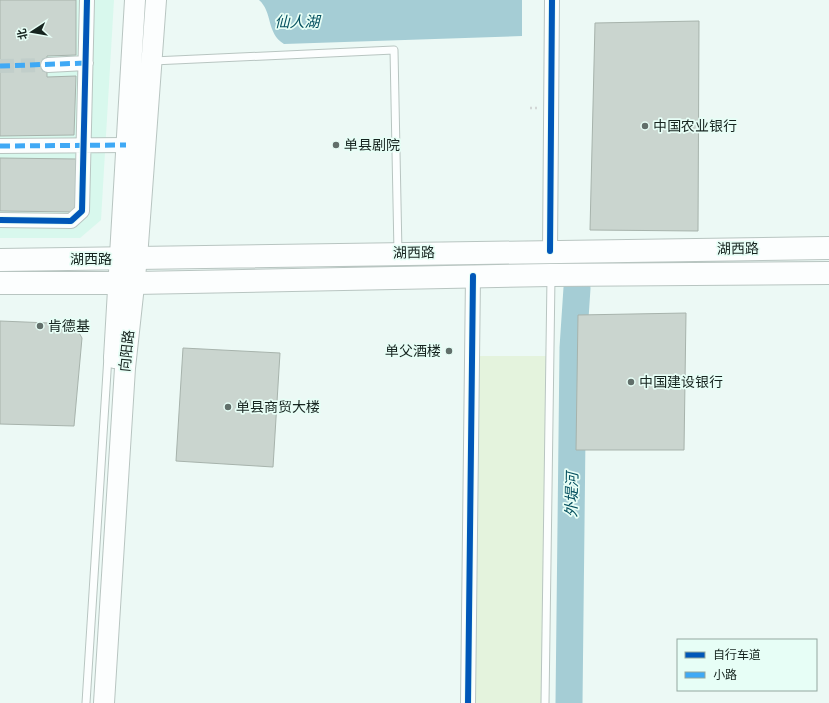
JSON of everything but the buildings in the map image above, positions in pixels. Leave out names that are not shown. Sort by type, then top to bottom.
[{"type":"main road","name":"向阳路","points":[[128,259],[126,145],[135,0]]},
{"type":"main road","name":"向阳路","points":[[93,703],[128,259],[151,61],[156,0]]},
{"type":"main road","name":"湖西路","points":[[0,260],[128,259],[398,253],[829,248]]},
{"type":"main road","name":"湖西路","points":[[0,283],[126,283],[473,276],[829,273]]},
{"type":"main road","name":"向阳路","points":[[104,703],[125,368],[126,283]]},
{"type":"street","points":[[0,220],[72,221],[82,211],[87,0]]},
{"type":"street","points":[[550,251],[552,0]]},
{"type":"street","points":[[48,65],[86,63]]},
{"type":"street","points":[[0,146],[126,145]]},
{"type":"street","points":[[468,703],[473,276]]},
{"type":"lane","points":[[151,61],[394,50],[398,253]]},
{"type":"lane","points":[[544,703],[551,275]]},
{"type":"lane","points":[[86,703],[106,369],[126,283]]},
{"type":"lane","points":[[111,703],[132,371],[126,283]]},
{"type":"shaded area","points":[[0,0],[114,0],[101,220],[80,238],[0,238]]},
{"type":"shaded area","points":[[472,356],[550,356],[545,703],[468,703]]},
{"type":"water","name":"仙人湖","points":[[259,0],[522,0],[522,36],[284,44],[274,34],[266,10]]},
{"type":"waterway","name":"外堤河","points":[[569,703],[573,348],[577,288]]},
{"type":"tunnel","points":[[0,66],[48,65]]},
{"type":"marked path","points":[[0,66],[86,63]]},
{"type":"marked path","points":[[0,146],[126,145]]},
{"type":"cycle path","points":[[0,220],[71,221],[82,211],[87,0]]},
{"type":"cycle path","points":[[550,251],[552,0]]},
{"type":"cycle path","points":[[468,703],[473,276]]},
{"type":"place","name":"中国农业银行","points":[[645,126]]},
{"type":"place","name":"单县剧院","points":[[336,145]]},
{"type":"place","name":"肯德基","points":[[40,326]]},
{"type":"place","name":"单父酒楼","points":[[449,351]]},
{"type":"place","name":"中国建设银行","points":[[631,382]]},
{"type":"place","name":"单县商贸大楼","points":[[228,407]]}]
